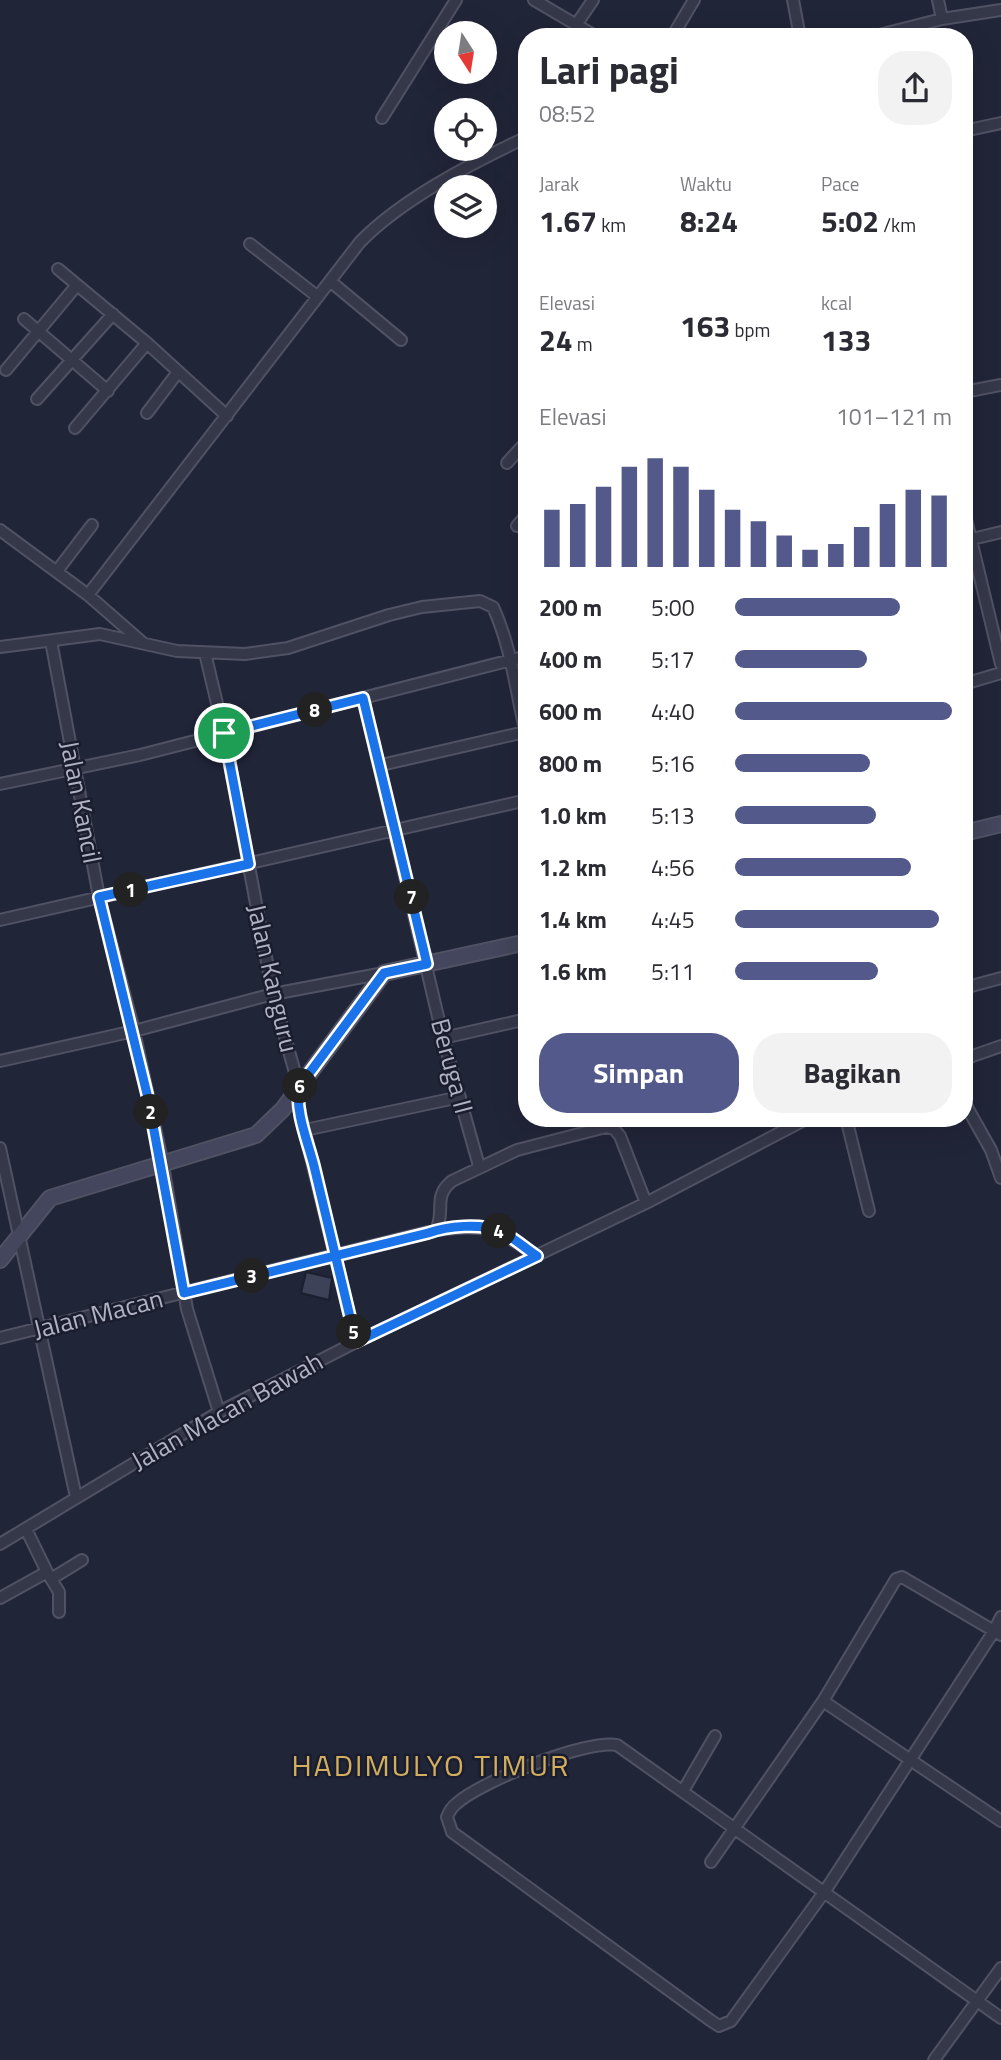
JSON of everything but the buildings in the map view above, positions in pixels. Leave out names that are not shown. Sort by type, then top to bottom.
[{"type":"street","points":[[382,118],[456,0]]},
{"type":"street","points":[[534,0],[582,28]]},
{"type":"street","points":[[576,24],[593,0]]},
{"type":"street","points":[[678,28],[694,0]]},
{"type":"street","points":[[793,0],[798,28]]},
{"type":"street","points":[[938,0],[942,19]]},
{"type":"street","points":[[906,28],[942,19],[1001,10]]},
{"type":"street","points":[[973,129],[1001,123]]},
{"type":"street","points":[[88,595],[330,281],[377,225],[463,168],[518,141]]},
{"type":"street","points":[[250,244],[318,297]]},
{"type":"street","points":[[58,269],[147,343],[226,416]]},
{"type":"street","points":[[330,281],[401,340]]},
{"type":"street","points":[[6,370],[77,285]]},
{"type":"street","points":[[37,399],[113,314]]},
{"type":"street","points":[[24,319],[108,391]]},
{"type":"street","points":[[75,428],[147,343]]},
{"type":"street","points":[[147,413],[178,372]]},
{"type":"street","points":[[973,390],[1001,385]]},
{"type":"street","points":[[507,463],[518,451]]},
{"type":"street","points":[[57,571],[92,525]]},
{"type":"street","points":[[973,539],[1001,532]]},
{"type":"street","points":[[2,535],[57,571],[146,645]]},
{"type":"street","points":[[973,559],[1001,664]]},
{"type":"street","points":[[0,647],[100,634],[146,645],[205,653],[271,652],[403,611],[480,601],[493,607],[511,660],[518,695]]},
{"type":"street","name":"Jalan Kancil","points":[[51,641],[99,897],[134,1031],[163,1165],[184,1293],[219,1412]]},
{"type":"street","name":"Jalan Kanguru","points":[[205,653],[224,733],[273,994],[299,1087],[297,1100],[356,1342]]},
{"type":"street","points":[[0,784],[76,771],[518,658]]},
{"type":"street","points":[[973,681],[1001,673]]},
{"type":"street","name":"Beruga II","points":[[363,698],[381,765],[443,1038],[478,1166]]},
{"type":"street","points":[[381,765],[518,737]]},
{"type":"street","points":[[0,920],[518,802]]},
{"type":"street","points":[[973,831],[1001,824]]},
{"type":"street","points":[[0,1061],[134,1031],[273,994],[518,944]]},
{"type":"street","points":[[0,1260],[50,1198],[256,1135],[275,1119],[384,973]]},
{"type":"street","points":[[973,986],[1001,978]]},
{"type":"street","points":[[443,1038],[518,1021]]},
{"type":"street","points":[[973,1056],[1001,1046]]},
{"type":"street","points":[[305,1130],[460,1097]]},
{"type":"street","points":[[973,1117],[986,1139],[1001,1178]]},
{"type":"street","points":[[436,1230],[440,1223],[440,1196],[444,1187],[478,1166],[517,1150],[606,1127]]},
{"type":"street","points":[[615,1127],[646,1203]]},
{"type":"street","name":"Jalan Macan Bawah","points":[[0,1544],[219,1412],[356,1342],[646,1203],[780,1127]]},
{"type":"street","points":[[848,1127],[869,1211]]},
{"type":"street","points":[[0,1148],[5,1194],[20,1235],[76,1497]]},
{"type":"street","name":"Jalan Macan","points":[[0,1338],[436,1230],[469,1226],[499,1231],[537,1256]]},
{"type":"street","points":[[26,1530],[61,1598],[59,1612]]},
{"type":"street","points":[[0,1598],[82,1560]]},
{"type":"street","points":[[711,1862],[823,1701],[896,1579],[902,1577],[997,1633]]},
{"type":"street","points":[[1001,1617],[997,1633],[909,1761],[825,1891],[731,2021],[719,2026],[452,1832],[447,1817],[457,1802],[518,1771],[599,1744],[617,1745],[825,1891],[1001,2018]]},
{"type":"street","points":[[823,1701],[1001,1821]]},
{"type":"street","points":[[683,1791],[715,1736]]},
{"type":"street","points":[[934,2060],[1001,1968]]},
{"type":"district","name":"HADIMULYO TIMUR","points":[[431,1766]]},
{"type":"route","points":[[224,733],[249,864],[99,897],[134,1031],[163,1165],[184,1293],[336,1255],[428,1233],[436,1230],[469,1226],[499,1231],[537,1256],[356,1342],[336,1255],[297,1100],[299,1087],[384,973],[427,964],[363,698],[224,733]]}]
